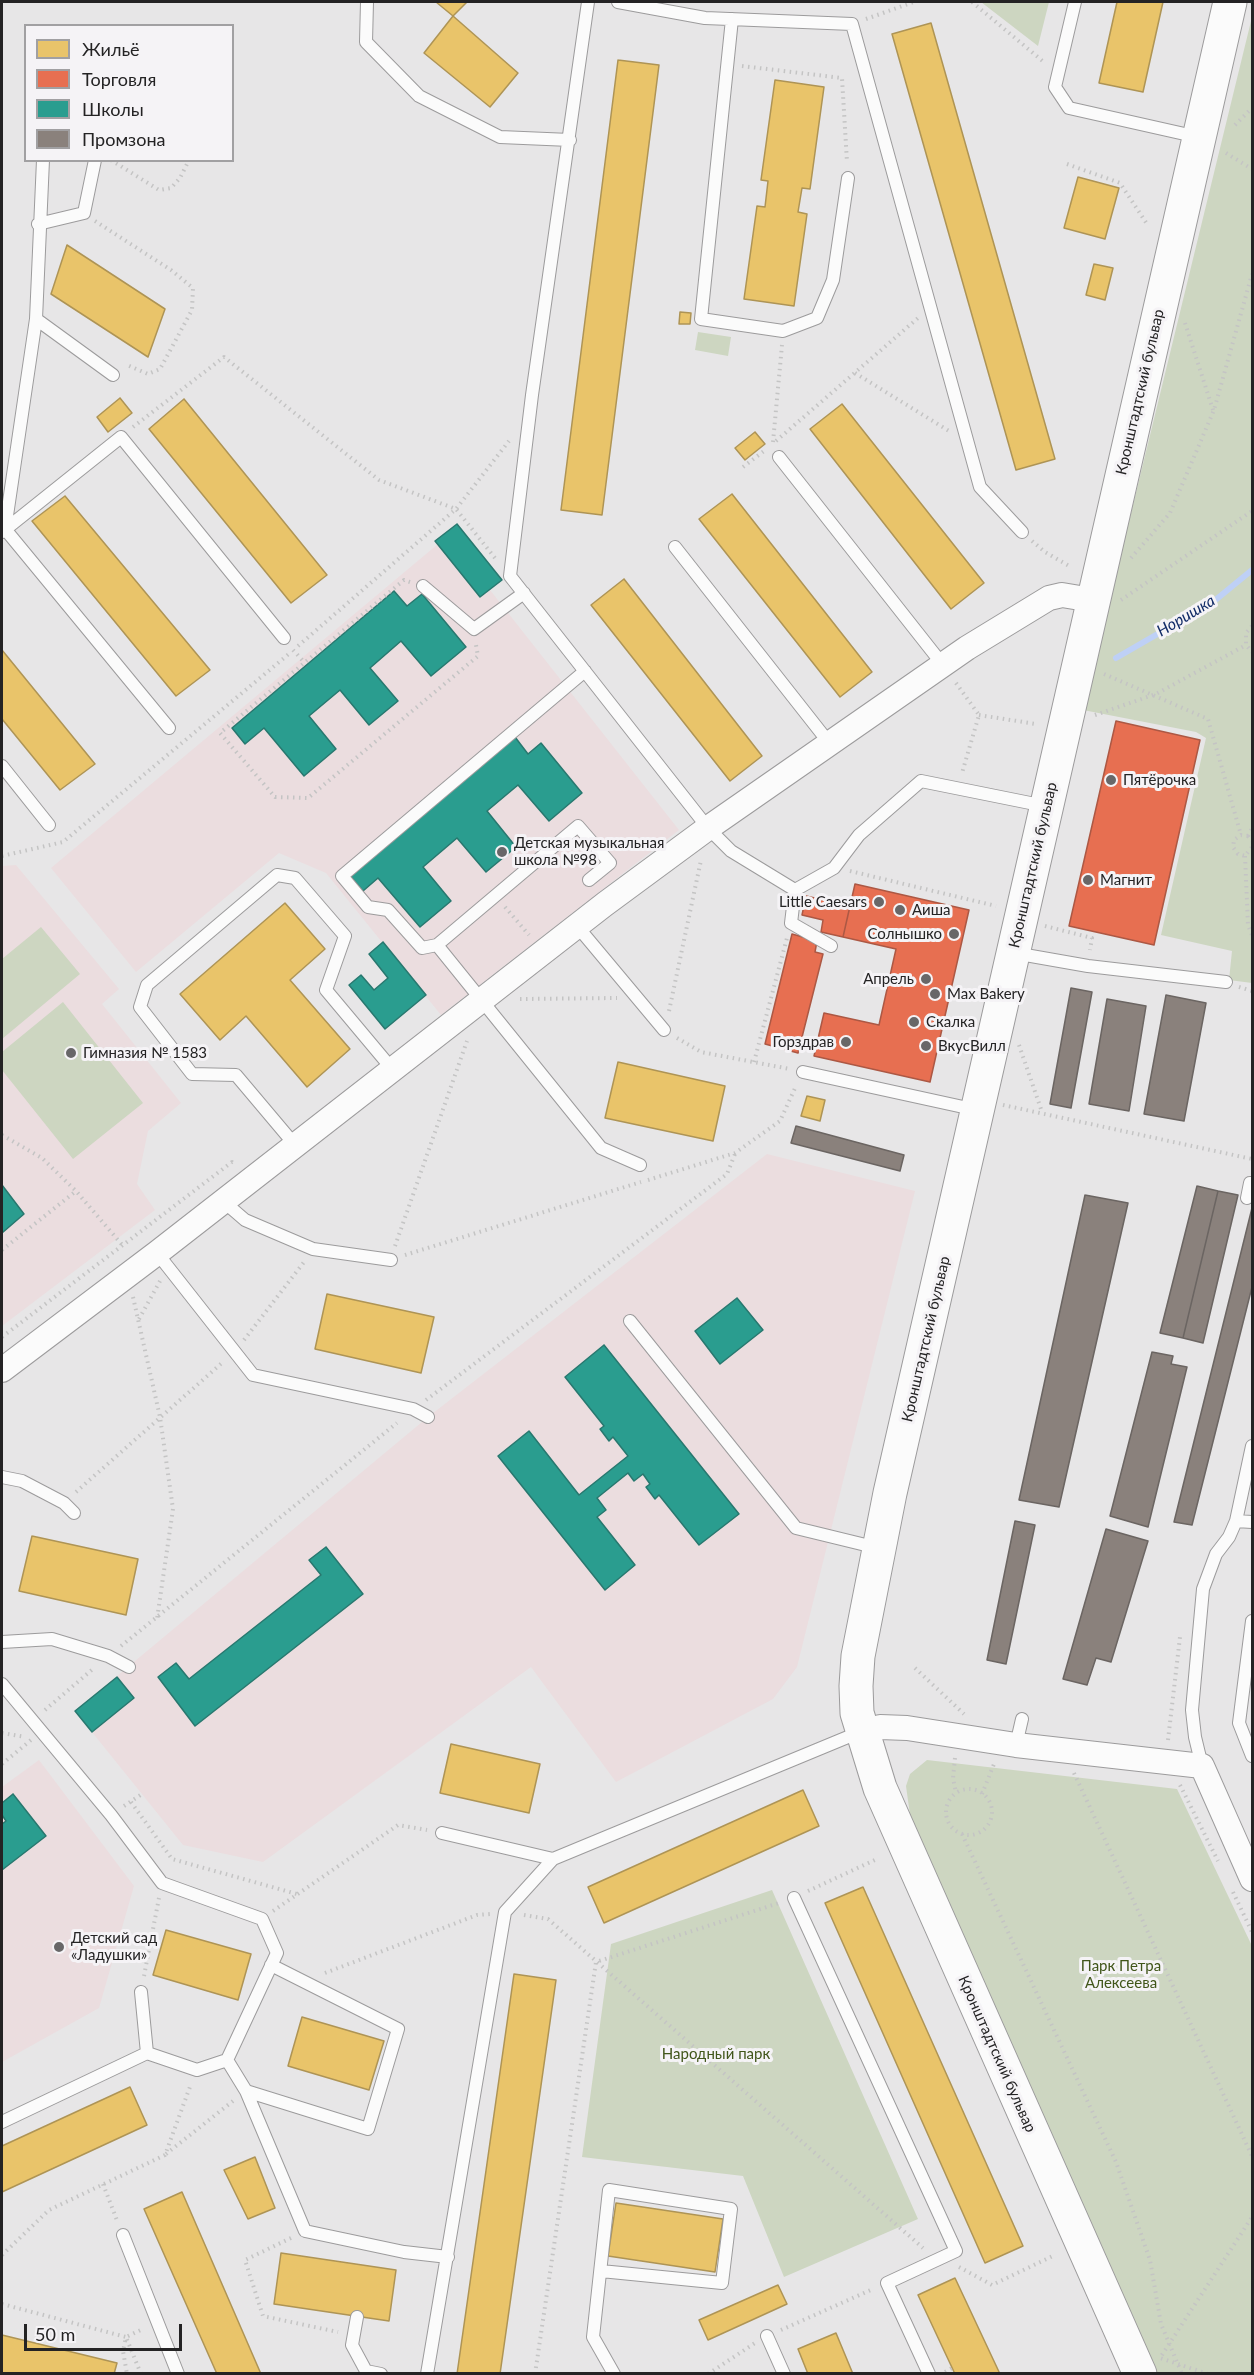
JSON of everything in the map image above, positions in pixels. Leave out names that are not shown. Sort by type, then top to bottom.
[{"type":"main road","name":"Кронштадтский бульвар","points":[[1140,2373],[880,1788],[857,1713],[858,1656],[879,1548],[989,1107],[1013,953],[1046,807],[1105,602],[1213,145],[1230,2]]},
{"type":"street","points":[[2,1370],[125,1277],[163,1260],[223,1201],[577,926],[708,828],[943,665],[1049,598],[1062,595],[1105,602]]},
{"type":"street","points":[[861,1732],[880,1727],[961,1738],[1011,1755],[1202,1766],[1242,1884]]},
{"type":"lane","points":[[367,2],[366,42],[419,96],[500,137],[570,140]]},
{"type":"lane","points":[[588,2],[532,395],[510,576],[708,828],[731,851],[795,890]]},
{"type":"lane","points":[[618,2],[705,18],[852,24],[980,487],[1022,532]]},
{"type":"lane","points":[[1075,2],[1055,87],[1069,108],[1213,145]]},
{"type":"lane","points":[[732,19],[701,319],[783,331],[817,318],[833,280],[848,178]]},
{"type":"lane","points":[[43,162],[38,224],[36,319],[3,531],[169,728]]},
{"type":"lane","points":[[38,224],[84,213],[95,162]]},
{"type":"lane","points":[[36,319],[113,375]]},
{"type":"lane","points":[[3,531],[121,437],[284,638]]},
{"type":"lane","points":[[779,457],[943,665]]},
{"type":"lane","points":[[675,548],[830,744]]},
{"type":"lane","points":[[423,586],[474,629],[524,593]]},
{"type":"lane","points":[[585,671],[342,876],[368,907],[388,910],[422,948],[437,945],[578,826],[610,863],[589,880]]},
{"type":"lane","points":[[2,766],[49,825]]},
{"type":"lane","points":[[795,890],[834,868],[859,835],[921,781],[1046,807]]},
{"type":"lane","points":[[295,1145],[236,1075],[192,1074],[140,1007],[147,985],[277,875],[296,878],[345,936],[326,990],[393,1070]]},
{"type":"lane","points":[[795,890],[791,923],[831,945]]},
{"type":"lane","points":[[577,926],[664,1030]]},
{"type":"lane","points":[[437,945],[601,1148],[639,1165]]},
{"type":"lane","points":[[1013,953],[1088,966],[1226,982]]},
{"type":"lane","points":[[802,1072],[989,1107]]},
{"type":"lane","points":[[1247,1198],[1250,1183],[1252,1183]]},
{"type":"lane","points":[[223,1201],[244,1220],[314,1249],[391,1260]]},
{"type":"lane","points":[[163,1260],[253,1375],[413,1409],[428,1417]]},
{"type":"lane","points":[[630,1321],[796,1528],[879,1548]]},
{"type":"lane","points":[[1202,1766],[1191,1710],[1203,1589],[1216,1554],[1229,1537],[1236,1521],[1252,1446]]},
{"type":"lane","points":[[2,1477],[22,1481],[64,1503],[74,1513]]},
{"type":"lane","points":[[1236,1521],[1252,1522]]},
{"type":"lane","points":[[1252,1621],[1239,1723],[1252,1756]]},
{"type":"lane","points":[[2,1642],[52,1639],[108,1656],[129,1667]]},
{"type":"lane","points":[[2,1684],[111,1815],[162,1883],[262,1919],[277,1953],[227,2060],[197,2070],[147,2053],[2,2122]]},
{"type":"lane","points":[[1011,1755],[1022,1719]]},
{"type":"lane","points":[[427,2373],[505,1912],[554,1859],[861,1732]]},
{"type":"lane","points":[[442,1833],[554,1859]]},
{"type":"lane","points":[[794,1898],[956,2251],[887,2283],[929,2373]]},
{"type":"lane","points":[[246,2091],[368,2128],[398,2029],[271,1965]]},
{"type":"lane","points":[[141,1992],[147,2053]]},
{"type":"lane","points":[[227,2060],[246,2091],[305,2232],[404,2252],[448,2257]]},
{"type":"lane","points":[[601,2271],[722,2283],[731,2209],[609,2190],[593,2337],[615,2373]]},
{"type":"lane","points":[[123,2235],[178,2373]]},
{"type":"lane","points":[[357,2317],[352,2345],[366,2371],[381,2373]]},
{"type":"lane","points":[[767,2336],[784,2373]]},
{"type":"path","points":[[852,24],[914,2]]},
{"type":"path","points":[[972,2],[1058,74]]},
{"type":"path","points":[[728,65],[842,78],[848,178]]},
{"type":"path","points":[[1235,125],[1252,108]]},
{"type":"path","points":[[1213,145],[1252,169]]},
{"type":"path","points":[[114,162],[159,190],[171,188],[180,178],[188,162]]},
{"type":"path","points":[[1067,164],[1120,183],[1147,224]]},
{"type":"path","points":[[84,213],[171,270],[193,288],[192,310],[160,369],[147,374],[121,361]]},
{"type":"path","points":[[1129,561],[1170,513],[1214,410],[1252,274]]},
{"type":"path","points":[[743,467],[773,444],[930,308]]},
{"type":"path","points":[[1185,324],[1214,410]]},
{"type":"path","points":[[779,457],[773,444],[783,331]]},
{"type":"path","points":[[121,437],[224,357],[379,480],[456,509],[510,576]]},
{"type":"path","points":[[855,373],[968,443]]},
{"type":"path","points":[[1105,602],[1252,511]]},
{"type":"path","points":[[1022,532],[1045,552],[1069,566]]},
{"type":"path","points":[[423,586],[404,580],[220,733],[275,797],[309,798],[469,664],[478,656],[474,629]]},
{"type":"path","points":[[1252,626],[1246,633],[1246,645],[1252,651]]},
{"type":"path","points":[[1086,718],[1156,694],[1246,645]]},
{"type":"path","points":[[293,650],[305,663]]},
{"type":"path","points":[[943,665],[980,715],[1036,724]]},
{"type":"path","points":[[1097,671],[1156,694],[1208,719],[1241,835]]},
{"type":"path","points":[[957,788],[980,715]]},
{"type":"path","points":[[391,1260],[735,1153],[780,1121],[802,1072],[701,1052],[664,1030],[708,828]]},
{"type":"path","points":[[1248,836],[1252,828]]},
{"type":"path","points":[[1245,856],[1238,854],[1233,847],[1234,840],[1241,835],[1248,836],[1252,841]]},
{"type":"path","points":[[1252,847],[1245,856],[1248,925],[1252,935]]},
{"type":"path","points":[[834,868],[996,906]]},
{"type":"path","points":[[496,896],[534,942]]},
{"type":"path","points":[[754,1062],[791,923]]},
{"type":"path","points":[[1040,925],[1092,938],[1088,966]]},
{"type":"path","points":[[391,1260],[481,1000],[636,998]]},
{"type":"path","points":[[1016,1035],[1042,1113]]},
{"type":"path","points":[[989,1107],[1042,1113],[1252,1160]]},
{"type":"path","points":[[2,1135],[42,1158],[76,1191],[135,1262],[122,1272],[129,1283],[160,1417],[173,1509],[157,1619]]},
{"type":"path","points":[[33,1721],[108,1656],[157,1619],[413,1409],[727,1174],[735,1153]]},
{"type":"path","points":[[2,1250],[76,1191]]},
{"type":"path","points":[[2,1337],[123,1245]]},
{"type":"path","points":[[64,1503],[235,1352],[314,1249]]},
{"type":"path","points":[[138,1320],[163,1260]]},
{"type":"path","points":[[1160,1745],[1168,1742],[1180,1636]]},
{"type":"path","points":[[915,1668],[961,1738],[965,1760]]},
{"type":"path","points":[[2,1733],[34,1738],[2,1764]]},
{"type":"path","points":[[956,1793],[953,1778],[961,1738]]},
{"type":"path","points":[[984,1762],[994,1763],[1011,1755]]},
{"type":"path","points":[[982,1794],[994,1763]]},
{"type":"path","points":[[1063,1771],[1086,1773]]},
{"type":"path","points":[[1074,1772],[1252,2156]]},
{"type":"path","points":[[1178,1782],[1221,1868]]},
{"type":"path","points":[[962,1834],[978,1833],[989,1822],[991,1807],[982,1794],[967,1789],[956,1793],[948,1802],[946,1817],[950,1825],[962,1834],[1116,2162],[1150,2259],[1161,2324],[1167,2344],[1182,2373]]},
{"type":"path","points":[[131,1802],[172,1859],[298,1894]]},
{"type":"path","points":[[262,1919],[398,1825],[442,1833]]},
{"type":"path","points":[[596,1962],[794,1898],[876,1859]]},
{"type":"path","points":[[141,1992],[162,1883]]},
{"type":"path","points":[[1242,1884],[1252,1932]]},
{"type":"path","points":[[317,1977],[477,1915],[505,1912],[548,1919],[918,2245],[992,2285],[1055,2255]]},
{"type":"path","points":[[535,2373],[596,1962]]},
{"type":"path","points":[[165,2155],[197,2070]]},
{"type":"path","points":[[2,2254],[49,2210],[165,2155],[246,2091]]},
{"type":"path","points":[[103,2184],[123,2235]]},
{"type":"path","points":[[1208,2373],[1160,2358],[1252,2217]]},
{"type":"path","points":[[305,2232],[245,2260],[263,2316],[354,2335]]},
{"type":"path","points":[[708,2373],[767,2336],[887,2283]]},
{"type":"path","points":[[2,2304],[126,2337]]},
{"type":"path","points":[[126,2337],[123,2351],[127,2373]]},
{"type":"path","points":[[126,2337],[141,2373]]},
{"type":"shaded area","points":[[438,544],[480,597],[490,590],[679,830],[441,1015],[326,873],[279,853],[136,972],[51,868]]},
{"type":"shaded area","name":"Гимназия № 1583","points":[[16,865],[119,989],[102,1004],[181,1103],[148,1131],[137,1184],[155,1210],[2,1326],[2,866]]},
{"type":"shaded area","points":[[767,1154],[915,1191],[797,1667],[773,1699],[616,1782],[531,1667],[263,1862],[183,1845],[75,1711],[428,1417]]},
{"type":"shaded area","name":"Детский сад «Ладушки»","points":[[39,1760],[134,1886],[99,2008],[2,2062],[2,1787]]},
{"type":"green space","points":[[981,2],[1049,2],[1038,46]]},
{"type":"green space","points":[[1252,17],[1252,983],[1229,980],[1232,951],[1161,935],[1206,738],[1196,732],[1083,710]]},
{"type":"green space","points":[[698,332],[731,337],[728,356],[695,350]]},
{"type":"green space","points":[[41,927],[80,974],[2,1039],[2,959]]},
{"type":"green space","points":[[63,1002],[143,1103],[73,1159],[2,1070],[2,1052]]},
{"type":"green space","name":"Парк Петра Алексеева","points":[[927,1760],[1177,1789],[1252,1946],[1252,2373],[1157,2373],[911,1822],[906,1786],[910,1774]]},
{"type":"green space","name":"Народный парк","points":[[772,1890],[918,2219],[784,2277],[743,2176],[582,2157],[611,1944]]},
{"type":"building: Жильё","points":[[436,2],[467,2],[453,16]]},
{"type":"building: Жильё","points":[[1117,2],[1163,2],[1143,92],[1099,83]]},
{"type":"building: Жильё","points":[[453,16],[518,73],[490,107],[424,53]]},
{"type":"building: Жильё","points":[[931,23],[1055,459],[1016,470],[892,34]]},
{"type":"building: Жильё","points":[[618,60],[659,65],[602,515],[561,510]]},
{"type":"building: Жильё","points":[[775,80],[824,87],[810,189],[802,188],[798,212],[807,214],[794,306],[744,299],[757,206],[765,207],[768,181],[761,180]]},
{"type":"building: Жильё","points":[[1078,177],[1119,188],[1105,239],[1064,228]]},
{"type":"building: Жильё","points":[[67,245],[165,309],[148,357],[51,294]]},
{"type":"building: Жильё","points":[[1094,264],[1113,268],[1105,300],[1086,295]]},
{"type":"building: Жильё","points":[[680,312],[691,313],[690,324],[679,324]]},
{"type":"building: Жильё","points":[[120,398],[132,413],[108,432],[97,417]]},
{"type":"building: Жильё","points":[[184,399],[327,575],[291,603],[149,429]]},
{"type":"building: Жильё","points":[[842,404],[984,583],[951,609],[810,429]]},
{"type":"building: Жильё","points":[[755,432],[765,444],[745,460],[735,448]]},
{"type":"building: Жильё","points":[[732,494],[872,672],[840,697],[699,519]]},
{"type":"building: Жильё","points":[[65,496],[210,670],[176,696],[32,521]]},
{"type":"building: Жильё","points":[[624,579],[762,756],[730,781],[591,605]]},
{"type":"building: Жильё","points":[[2,650],[95,764],[60,790],[2,719]]},
{"type":"building: Жильё","points":[[285,903],[325,949],[290,980],[350,1049],[307,1087],[246,1016],[220,1040],[180,994]]},
{"type":"building: Жильё","points":[[618,1062],[725,1086],[713,1141],[605,1118]]},
{"type":"building: Жильё","points":[[807,1096],[825,1100],[820,1121],[801,1116]]},
{"type":"building: Жильё","points":[[327,1294],[434,1317],[421,1373],[315,1349]]},
{"type":"building: Жильё","points":[[32,1536],[138,1559],[126,1615],[19,1591]]},
{"type":"building: Жильё","points":[[451,1744],[540,1764],[529,1813],[440,1793]]},
{"type":"building: Жильё","points":[[803,1790],[819,1826],[604,1923],[588,1887]]},
{"type":"building: Жильё","points":[[863,1887],[1023,2246],[985,2263],[825,1903]]},
{"type":"building: Жильё","points":[[166,1930],[251,1954],[238,2000],[153,1975]]},
{"type":"building: Жильё","points":[[514,1974],[556,1980],[500,2374],[457,2374]]},
{"type":"building: Жильё","points":[[302,2017],[384,2041],[369,2090],[288,2066]]},
{"type":"building: Жильё","points":[[130,2087],[147,2125],[2,2192],[2,2146]]},
{"type":"building: Жильё","points":[[255,2157],[275,2208],[248,2219],[224,2170]]},
{"type":"building: Жильё","points":[[182,2192],[261,2374],[217,2374],[144,2209]]},
{"type":"building: Жильё","points":[[616,2203],[723,2219],[715,2272],[608,2256]]},
{"type":"building: Жильё","points":[[281,2253],[396,2270],[389,2321],[274,2304]]},
{"type":"building: Жильё","points":[[955,2278],[1000,2374],[955,2374],[918,2295]]},
{"type":"building: Жильё","points":[[778,2285],[787,2304],[708,2340],[699,2320]]},
{"type":"building: Жильё","points":[[836,2333],[853,2374],[808,2374],[798,2349]]},
{"type":"building: Жильё","points":[[2,2335],[117,2363],[114,2374],[2,2374]]},
{"type":"building: Торговля","points":[[1116,721],[1200,740],[1154,945],[1069,926]]},
{"type":"building: Торговля","points":[[855,884],[969,910],[930,1082],[814,1056],[824,1013],[879,1025],[896,949],[843,937]]},
{"type":"building: Торговля","points":[[806,896],[850,906],[843,937],[821,932],[823,920],[802,915]]},
{"type":"building: Торговля","points":[[792,934],[817,941],[815,952],[823,954],[798,1053],[765,1044]]},
{"type":"building: Школы","points":[[457,524],[502,580],[480,597],[435,541]]},
{"type":"building: Школы","points":[[394,591],[407,606],[422,594],[466,647],[431,676],[401,641],[370,668],[398,701],[369,725],[340,690],[309,716],[336,749],[304,776],[264,728],[245,744],[232,728]]},
{"type":"building: Школы","points":[[515,737],[528,754],[541,743],[582,793],[549,821],[518,785],[487,811],[516,847],[486,872],[457,838],[423,867],[451,901],[420,927],[378,878],[363,891],[350,876]]},
{"type":"building: Школы","points":[[383,942],[426,995],[385,1029],[349,985],[361,975],[374,990],[388,978],[369,954]]},
{"type":"building: Школы","points":[[2,1185],[24,1214],[2,1233]]},
{"type":"building: Школы","points":[[737,1298],[763,1330],[720,1364],[695,1331]]},
{"type":"building: Школы","points":[[604,1345],[739,1514],[699,1545],[659,1495],[655,1499],[646,1487],[650,1484],[643,1474],[634,1481],[628,1473],[597,1498],[606,1510],[597,1517],[635,1565],[605,1590],[498,1456],[529,1431],[579,1495],[628,1456],[613,1437],[609,1441],[600,1429],[604,1426],[565,1377]]},
{"type":"building: Школы","points":[[326,1547],[363,1594],[195,1726],[158,1677],[176,1663],[189,1679],[321,1575],[309,1560]]},
{"type":"building: Школы","points":[[117,1677],[134,1698],[92,1732],[75,1711]]},
{"type":"building: Школы","points":[[13,1794],[46,1836],[2,1870],[2,1824],[6,1821],[2,1815],[2,1803]]},
{"type":"building: Промзона","points":[[1071,988],[1092,992],[1071,1108],[1050,1104]]},
{"type":"building: Промзона","points":[[1166,995],[1206,1003],[1184,1121],[1144,1114]]},
{"type":"building: Промзона","points":[[1107,999],[1146,1006],[1129,1111],[1089,1104]]},
{"type":"building: Промзона","points":[[796,1126],[904,1155],[900,1171],[791,1143]]},
{"type":"building: Промзона","points":[[1197,1186],[1218,1191],[1183,1338],[1160,1333]]},
{"type":"building: Промзона","points":[[1218,1191],[1238,1195],[1203,1343],[1183,1338]]},
{"type":"building: Промзона","points":[[1085,1195],[1128,1203],[1059,1507],[1019,1500]]},
{"type":"building: Промзона","points":[[1252,1208],[1252,1287],[1192,1525],[1174,1522]]},
{"type":"building: Промзона","points":[[1152,1352],[1173,1356],[1171,1364],[1187,1367],[1148,1527],[1110,1516]]},
{"type":"building: Промзона","points":[[1015,1521],[1035,1525],[1006,1664],[987,1660]]},
{"type":"building: Промзона","points":[[1106,1529],[1148,1541],[1111,1662],[1096,1658],[1087,1685],[1063,1679]]},
{"type":"waterway","name":"Норишка","points":[[1116,658],[1213,602],[1252,570]]},
{"type":"place","name":"Пятёрочка","points":[[1111,780]]},
{"type":"place","name":"Детская музыкальная школа №98","points":[[502,852]]},
{"type":"place","name":"Магнит","points":[[1088,880]]},
{"type":"place","name":"Little Caesars","points":[[879,902]]},
{"type":"place","name":"Аиша","points":[[900,910]]},
{"type":"place","name":"Солнышко","points":[[954,934]]},
{"type":"place","name":"Апрель","points":[[926,979]]},
{"type":"place","name":"Max Bakery","points":[[935,994]]},
{"type":"place","name":"Скалка","points":[[914,1022]]},
{"type":"place","name":"Горздрав","points":[[846,1042]]},
{"type":"place","name":"ВкусВилл","points":[[926,1046]]},
{"type":"place","name":"Гимназия № 1583","points":[[71,1053]]},
{"type":"place","name":"Детский сад «Ладушки»","points":[[59,1947]]}]
